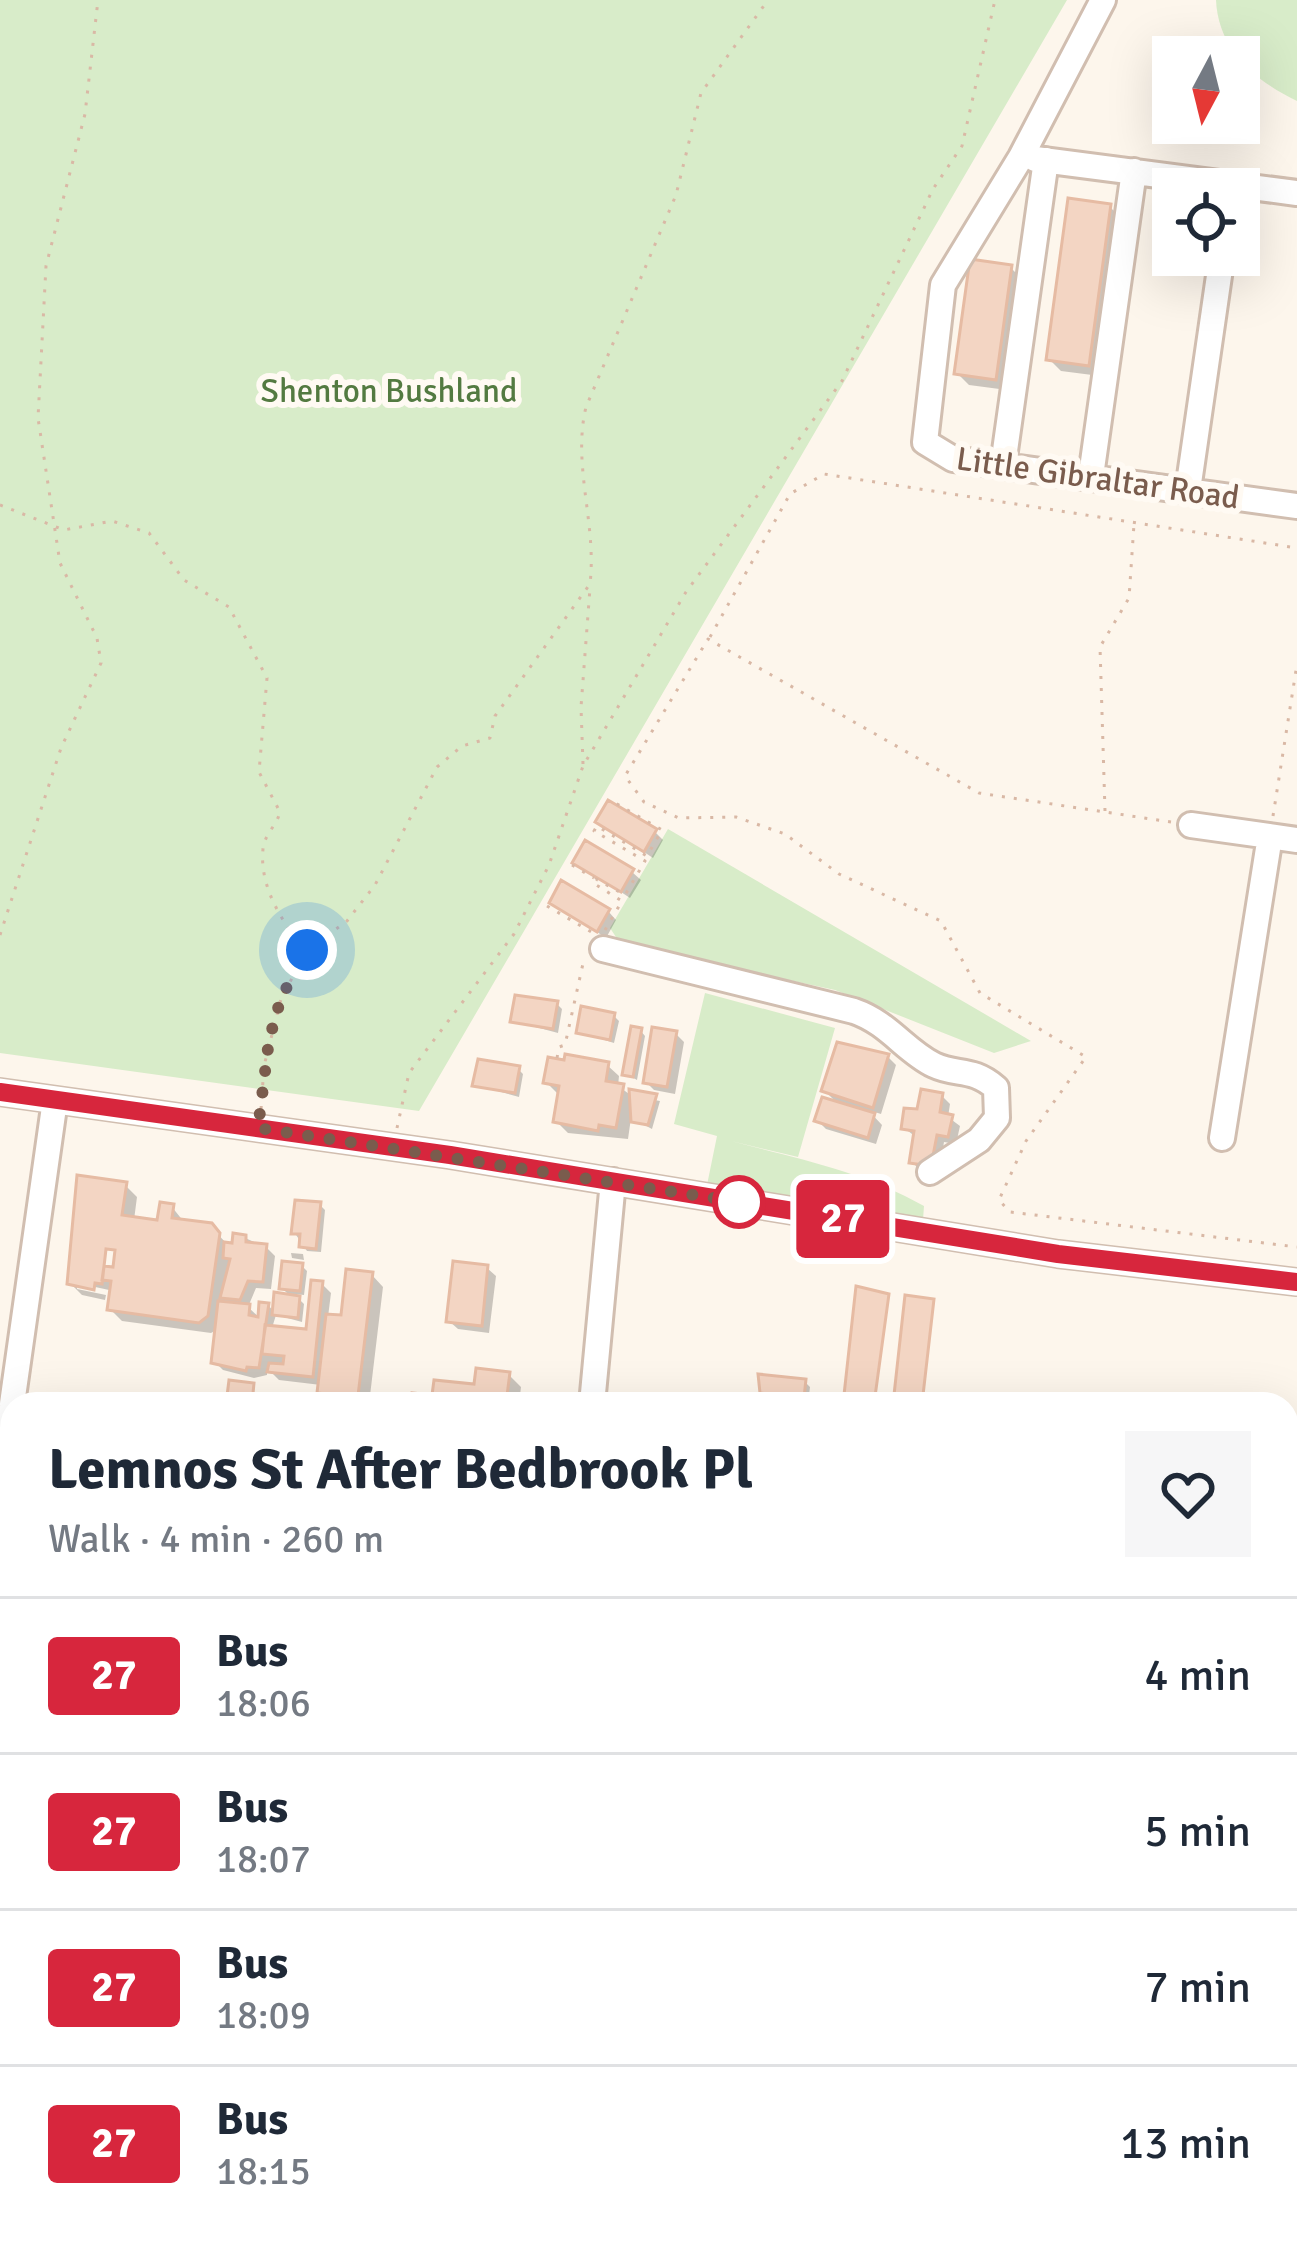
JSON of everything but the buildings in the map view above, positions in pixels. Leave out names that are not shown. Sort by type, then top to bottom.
[{"type":"street","name":"Little Gibraltar Road","points":[[1103,0],[1034,158],[943,285],[922,434],[931,449],[944,457],[1297,506]]},
{"type":"street","points":[[1003,465],[1034,158],[1152,174]]},
{"type":"street","points":[[1091,476],[1133,171]]},
{"type":"street","points":[[1260,189],[1297,193]]},
{"type":"street","points":[[1188,490],[1219,276]]},
{"type":"street","points":[[1190,825],[1297,840]]},
{"type":"street","points":[[1222,1138],[1270,836]]},
{"type":"street","points":[[598,942],[698,976],[813,998],[876,1018],[933,1065],[982,1076],[996,1088],[997,1118],[980,1140],[930,1172]]},
{"type":"street","points":[[0,1093],[394,1147],[1058,1254],[1297,1282]]},
{"type":"street","points":[[14,1392],[55,1100]]},
{"type":"street","points":[[593,1392],[613,1181]]},
{"type":"path","points":[[0,935],[61,748],[101,662],[97,638],[59,563],[38,418],[42,304],[54,226],[85,114],[98,0]]},
{"type":"path","points":[[583,766],[581,707],[593,559],[580,435],[586,407],[676,195],[701,93],[768,0]]},
{"type":"path","points":[[394,1147],[409,1073],[514,934],[549,865],[583,766],[686,592],[842,381],[934,189],[962,146],[995,0]]},
{"type":"path","points":[[1297,548],[824,474],[790,494],[625,776],[644,802],[679,818],[736,817],[785,834],[839,874],[941,921],[980,993],[1086,1057],[1006,1176],[999,1200],[1010,1212],[1297,1247]]},
{"type":"path","points":[[0,505],[76,531],[112,521],[149,533],[184,580],[214,594],[245,628],[269,694],[257,753],[259,772],[280,812],[262,849],[284,925],[307,950]]},
{"type":"path","points":[[1106,811],[1100,647],[1129,598],[1134,522]]},
{"type":"path","points":[[258,1128],[269,1040],[281,998],[307,950],[347,921],[375,885],[437,767],[462,746],[490,738],[499,709],[590,584]]},
{"type":"path","points":[[708,639],[979,793],[1190,825]]},
{"type":"path","points":[[1270,836],[1297,664]]},
{"type":"path","points":[[572,865],[625,895],[645,861],[594,831],[596,826],[647,856],[662,830],[612,801]]},
{"type":"path","points":[[557,1058],[598,942],[622,901],[593,883],[596,879]]},
{"type":"path","points":[[548,906],[598,942]]},
{"type":"green space","name":"Shenton Bushland","points":[[0,0],[1067,0],[419,1111],[0,1053]]},
{"type":"green space","points":[[1216,0],[1297,0],[1297,101],[1260,78],[1260,36],[1225,36]]},
{"type":"green space","points":[[668,829],[1031,1041],[994,1053],[835,990],[719,965],[692,969],[626,952],[610,928]]},
{"type":"green space","points":[[705,993],[835,1028],[798,1157],[731,1141],[878,1184],[924,1206],[923,1220],[743,1191],[743,1183],[707,1185],[717,1136],[674,1124]]},
{"type":"bus line","name":"27","points":[[0,1092],[450,1155],[1058,1254],[1297,1282]]},
{"type":"route","points":[[307,950],[281,998],[269,1040],[258,1128],[739,1202]]}]
